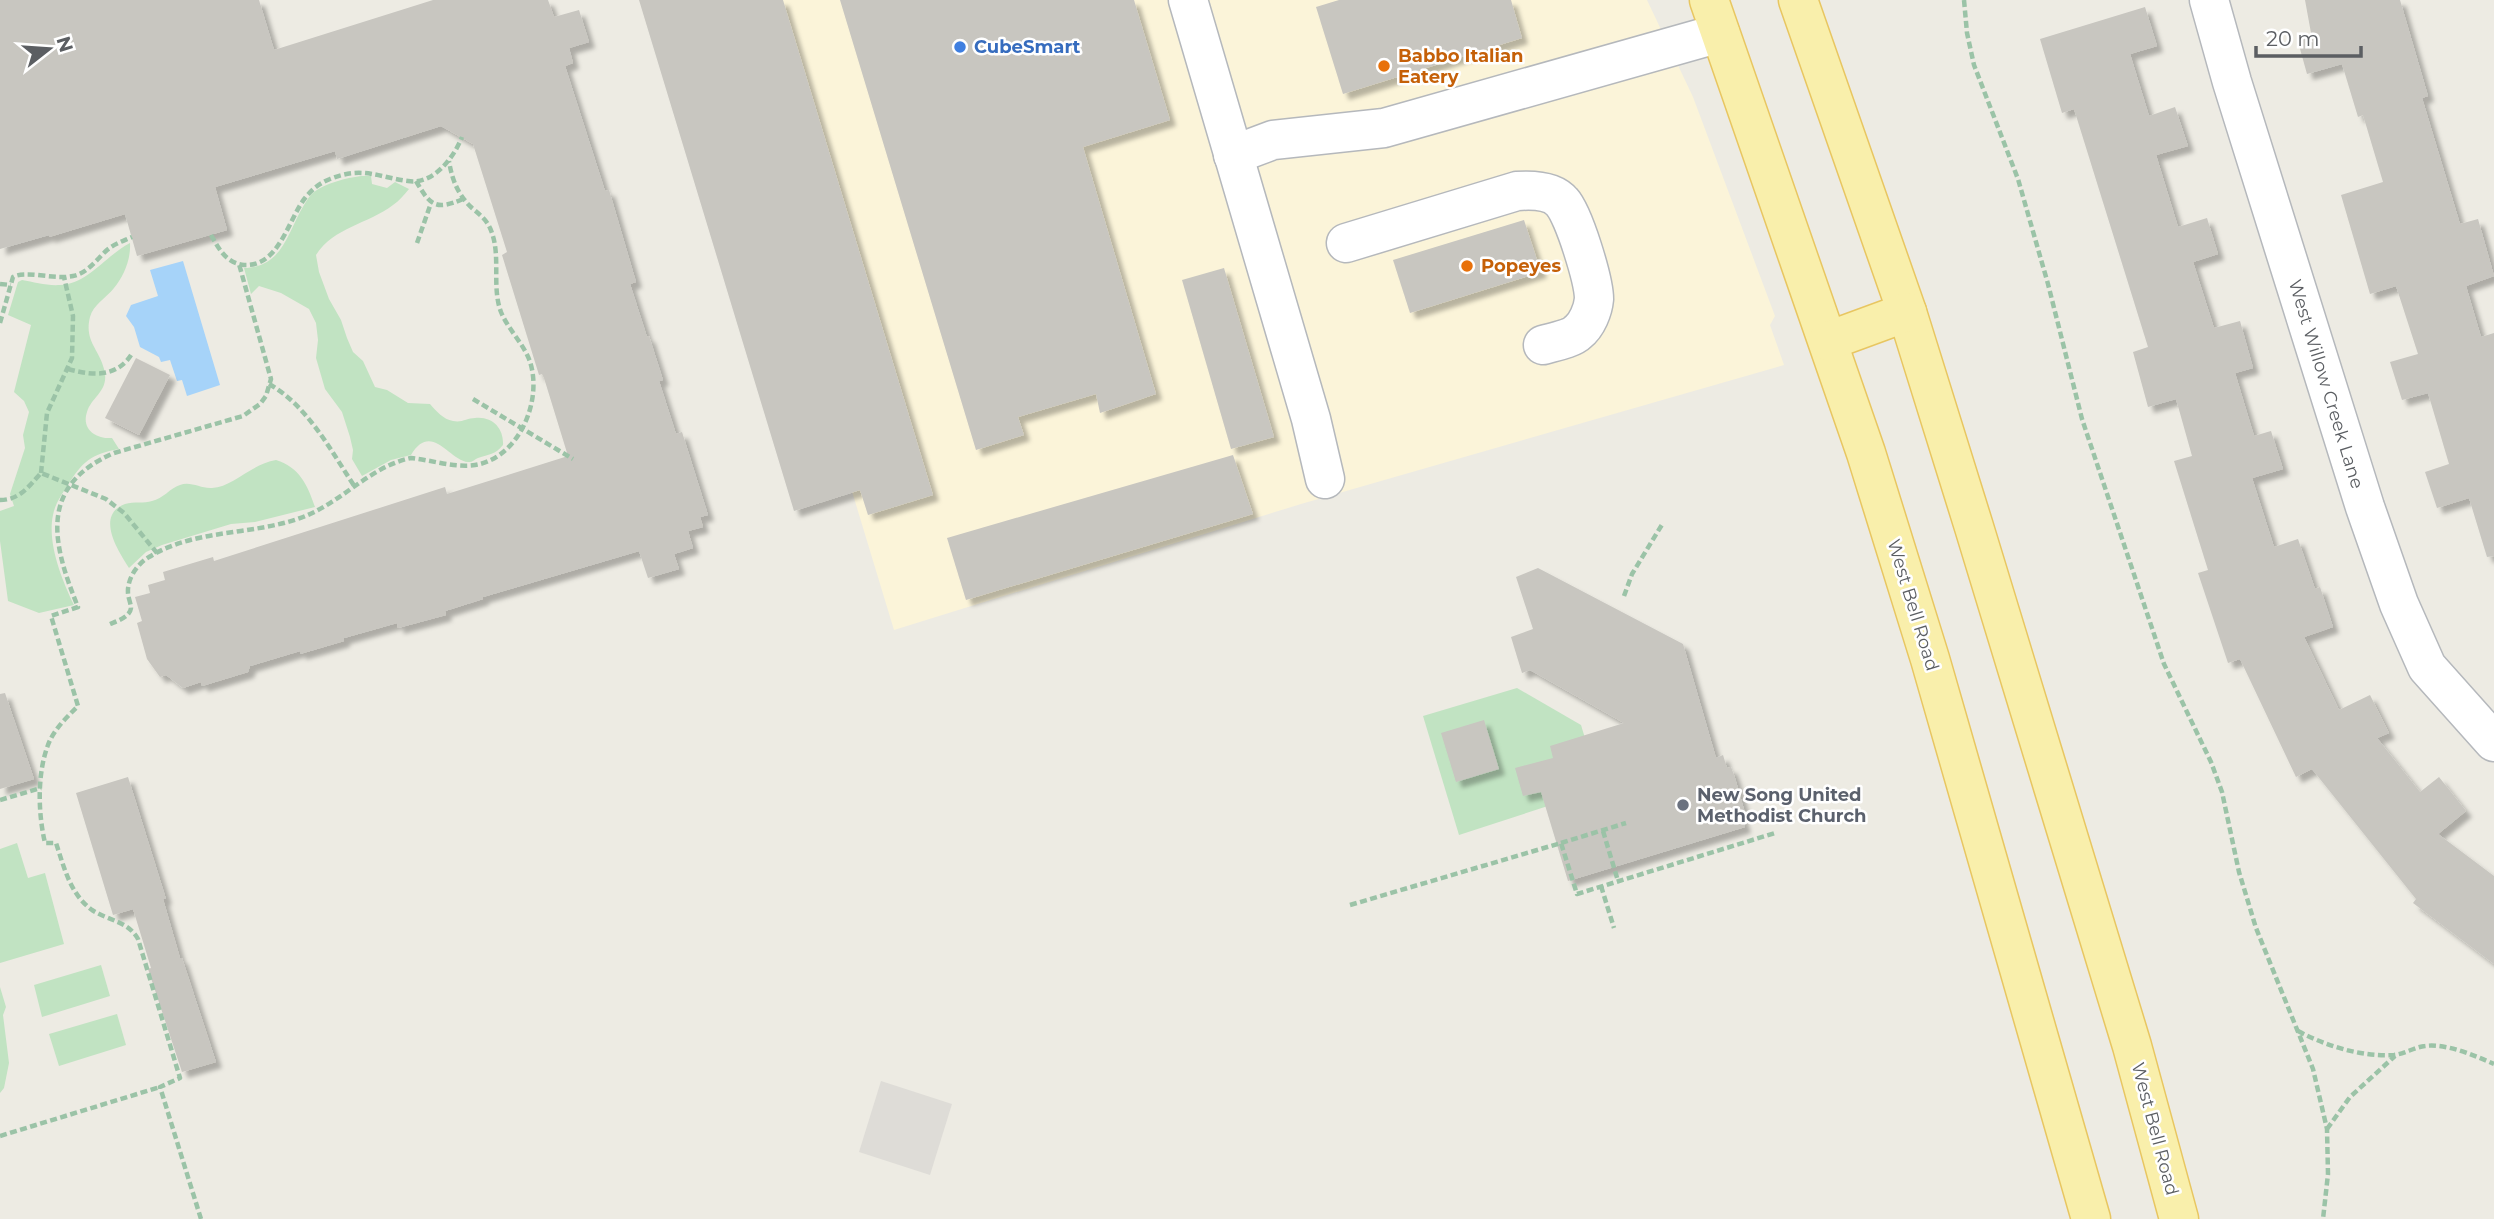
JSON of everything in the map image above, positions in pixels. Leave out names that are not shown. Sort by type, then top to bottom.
[{"type":"main road","name":"West Bell Road","points":[[1798,0],[1907,312],[2132,1046],[2179,1219]]},
{"type":"main road","name":"West Bell Road","points":[[1714,17],[1866,453],[1934,672],[2091,1219]]},
{"type":"main road","points":[[1828,341],[1907,312]]},
{"type":"street","points":[[1188,0],[1311,419],[1325,479]]},
{"type":"street","name":"West Willow Creek Lane","points":[[2209,0],[2356,480],[2399,604],[2427,667],[2494,742]]},
{"type":"street","points":[[1233,155],[1273,140],[1384,128],[1714,17]]},
{"type":"street","points":[[1346,243],[1517,191],[1547,193],[1562,201],[1577,234],[1594,298],[1591,313],[1578,334],[1543,345]]},
{"type":"path","points":[[1964,0],[1974,65],[2018,179],[2082,418],[2164,664],[2211,762],[2222,792],[2239,872],[2256,928],[2313,1069],[2327,1129],[2328,1174],[2323,1219]]},
{"type":"path","points":[[211,234],[225,257],[239,264],[257,263],[271,254],[304,199],[321,183],[357,172],[416,181],[435,174],[450,161],[462,137]]},
{"type":"path","points":[[110,624],[127,616],[131,608],[127,588],[141,563],[182,542],[300,518],[401,460],[411,458],[474,465],[505,452],[523,427],[531,399],[531,366],[501,312],[494,239],[490,228],[463,199],[453,180],[450,161]]},
{"type":"path","points":[[416,181],[431,203],[444,206],[463,199]]},
{"type":"path","points":[[417,243],[431,203]]},
{"type":"path","points":[[0,323],[13,277],[19,274],[50,278],[75,276],[85,271],[109,248],[132,237]]},
{"type":"path","points":[[0,1136],[160,1087],[180,1078],[138,939],[132,930],[92,909],[75,891],[67,877],[56,843],[45,843],[41,819],[41,788],[48,745],[64,720],[78,706],[51,616],[78,607],[57,537],[58,514],[85,468],[114,453],[249,413],[266,396],[271,379],[268,363],[239,264]]},
{"type":"path","points":[[0,499],[22,495],[41,473],[47,413],[72,358],[74,333],[70,298],[64,277]]},
{"type":"path","points":[[0,284],[11,285]]},
{"type":"path","points":[[68,369],[88,374],[114,372],[133,352]]},
{"type":"path","points":[[269,384],[291,399],[311,421],[355,488]]},
{"type":"path","points":[[473,399],[573,459]]},
{"type":"path","points":[[41,473],[96,494],[124,513],[158,553]]},
{"type":"path","points":[[1624,596],[1632,574],[1663,523]]},
{"type":"path","points":[[0,800],[41,788]]},
{"type":"path","points":[[1350,905],[1626,823]]},
{"type":"path","points":[[1603,831],[1618,881]]},
{"type":"path","points":[[1561,843],[1577,894],[1774,833]]},
{"type":"path","points":[[1601,886],[1614,928]]},
{"type":"path","points":[[2298,1031],[2319,1042],[2361,1052],[2395,1055],[2427,1045],[2469,1053],[2494,1064]]},
{"type":"path","points":[[2327,1129],[2350,1097],[2395,1055]]},
{"type":"path","points":[[160,1087],[201,1219]]},
{"type":"shaded area","points":[[703,0],[1647,0],[1693,97],[1775,316],[1770,325],[1784,365],[1301,504],[894,630]]},
{"type":"shaded area","points":[[881,1081],[952,1104],[930,1175],[859,1152]]},
{"type":"green space","points":[[371,176],[372,184],[387,188],[395,182],[409,189],[397,202],[383,211],[332,238],[316,255],[329,299],[341,320],[353,352],[363,361],[375,387],[387,390],[408,403],[430,404],[449,420],[481,418],[496,425],[502,434],[503,445],[471,462],[461,460],[440,445],[426,441],[418,445],[411,455],[391,460],[362,476],[352,459],[353,450],[342,412],[325,389],[316,358],[316,323],[309,309],[281,293],[259,286],[251,294],[244,268],[267,262],[276,255],[311,195],[330,184]]},
{"type":"green space","points":[[130,243],[124,273],[94,309],[89,325],[90,339],[104,369],[105,383],[89,406],[86,424],[96,435],[112,438],[119,449],[88,460],[73,477],[57,503],[52,526],[54,549],[60,573],[74,605],[39,613],[8,601],[0,541],[0,511],[14,506],[10,494],[25,448],[23,435],[29,412],[24,401],[14,392],[31,325],[8,315],[18,282],[22,280],[55,285],[79,280]]},
{"type":"green space","points":[[276,460],[291,467],[302,478],[315,507],[255,522],[231,524],[162,545],[146,552],[129,568],[115,543],[110,525],[111,516],[116,509],[128,503],[156,500],[176,486],[184,484],[220,487],[258,466]]},
{"type":"green space","points":[[1517,688],[1581,725],[1598,781],[1591,792],[1459,835],[1423,716]]},
{"type":"green space","points":[[17,843],[28,878],[45,873],[64,944],[0,963],[0,849]]},
{"type":"green space","points":[[101,965],[110,996],[42,1017],[34,985]]},
{"type":"green space","points":[[0,987],[6,1007],[3,1015],[9,1063],[4,1088],[0,1093]]},
{"type":"green space","points":[[117,1014],[126,1045],[59,1066],[49,1034]]},
{"type":"water","points":[[183,261],[220,385],[187,396],[182,380],[177,381],[170,360],[161,362],[159,357],[140,347],[134,327],[126,316],[131,305],[158,296],[150,270]]},
{"type":"building","points":[[0,0],[259,0],[274,50],[433,0],[548,0],[554,17],[579,10],[589,42],[569,48],[573,63],[565,66],[605,191],[609,190],[636,282],[630,284],[663,380],[659,381],[676,434],[682,432],[708,515],[700,517],[703,527],[688,531],[693,548],[674,554],[679,569],[648,578],[639,551],[483,597],[445,611],[446,615],[398,628],[397,623],[300,654],[300,651],[250,666],[248,672],[202,686],[201,682],[183,688],[166,675],[160,677],[147,659],[137,623],[142,621],[135,597],[150,593],[148,585],[165,580],[163,572],[213,557],[214,561],[445,487],[447,494],[568,456],[544,378],[542,374],[539,375],[502,255],[507,252],[473,144],[441,126],[337,159],[335,151],[215,187],[227,230],[137,256],[125,214],[0,249]]},
{"type":"building","points":[[639,0],[783,0],[933,495],[868,515],[860,490],[794,511]]},
{"type":"building","points":[[840,0],[1134,0],[1170,120],[1083,147],[1156,394],[1100,413],[1096,394],[1018,417],[1024,435],[976,450]]},
{"type":"building","name":"Babbo Italian Eatery","points":[[1339,0],[1511,0],[1522,38],[1343,94],[1316,7]]},
{"type":"building","points":[[2305,0],[2400,0],[2428,96],[2422,98],[2460,224],[2478,219],[2494,276],[2466,286],[2481,337],[2494,333],[2494,556],[2487,557],[2469,498],[2437,508],[2425,472],[2449,464],[2428,393],[2402,400],[2390,362],[2418,354],[2396,286],[2370,294],[2341,195],[2383,182],[2363,115],[2358,117],[2342,64],[2307,74],[2297,38],[2311,33]]},
{"type":"building","points":[[2145,7],[2157,46],[2130,54],[2149,116],[2175,107],[2188,146],[2156,155],[2178,227],[2207,218],[2218,254],[2193,262],[2214,328],[2240,321],[2253,368],[2235,373],[2254,436],[2271,431],[2283,469],[2252,478],[2274,547],[2298,539],[2315,589],[2320,587],[2333,627],[2304,637],[2339,710],[2370,695],[2389,733],[2377,738],[2420,792],[2439,777],[2466,811],[2438,834],[2494,876],[2494,964],[2413,903],[2416,899],[2312,769],[2296,777],[2240,659],[2228,663],[2198,573],[2208,570],[2174,461],[2192,456],[2176,399],[2148,407],[2133,352],[2148,347],[2074,109],[2062,113],[2040,39]]},
{"type":"building","name":"Popeyes","points":[[1524,220],[1541,272],[1410,313],[1393,260]]},
{"type":"building","points":[[1224,268],[1274,437],[1231,449],[1182,280]]},
{"type":"building","points":[[136,358],[170,375],[139,435],[105,418]]},
{"type":"building","points":[[1233,455],[1253,514],[966,600],[947,538]]},
{"type":"building","points":[[1538,568],[1683,644],[1716,758],[1723,755],[1727,768],[1731,767],[1735,778],[1745,813],[1741,814],[1745,827],[1568,881],[1541,792],[1523,796],[1515,768],[1553,758],[1550,746],[1624,723],[1530,670],[1522,673],[1511,637],[1533,629],[1516,577]]},
{"type":"building","points":[[5,693],[34,779],[0,789],[0,694]]},
{"type":"building","points":[[1484,720],[1499,769],[1456,782],[1441,733]]},
{"type":"building","points":[[128,777],[166,899],[163,899],[180,958],[216,1062],[182,1072],[148,969],[151,968],[133,909],[113,915],[76,793]]},
{"type":"place","name":"CubeSmart","points":[[960,47]]},
{"type":"place","name":"Babbo Italian Eatery","points":[[1384,66]]},
{"type":"place","name":"Popeyes","points":[[1467,266]]},
{"type":"place","name":"New Song United Methodist Church","points":[[1683,805]]}]
